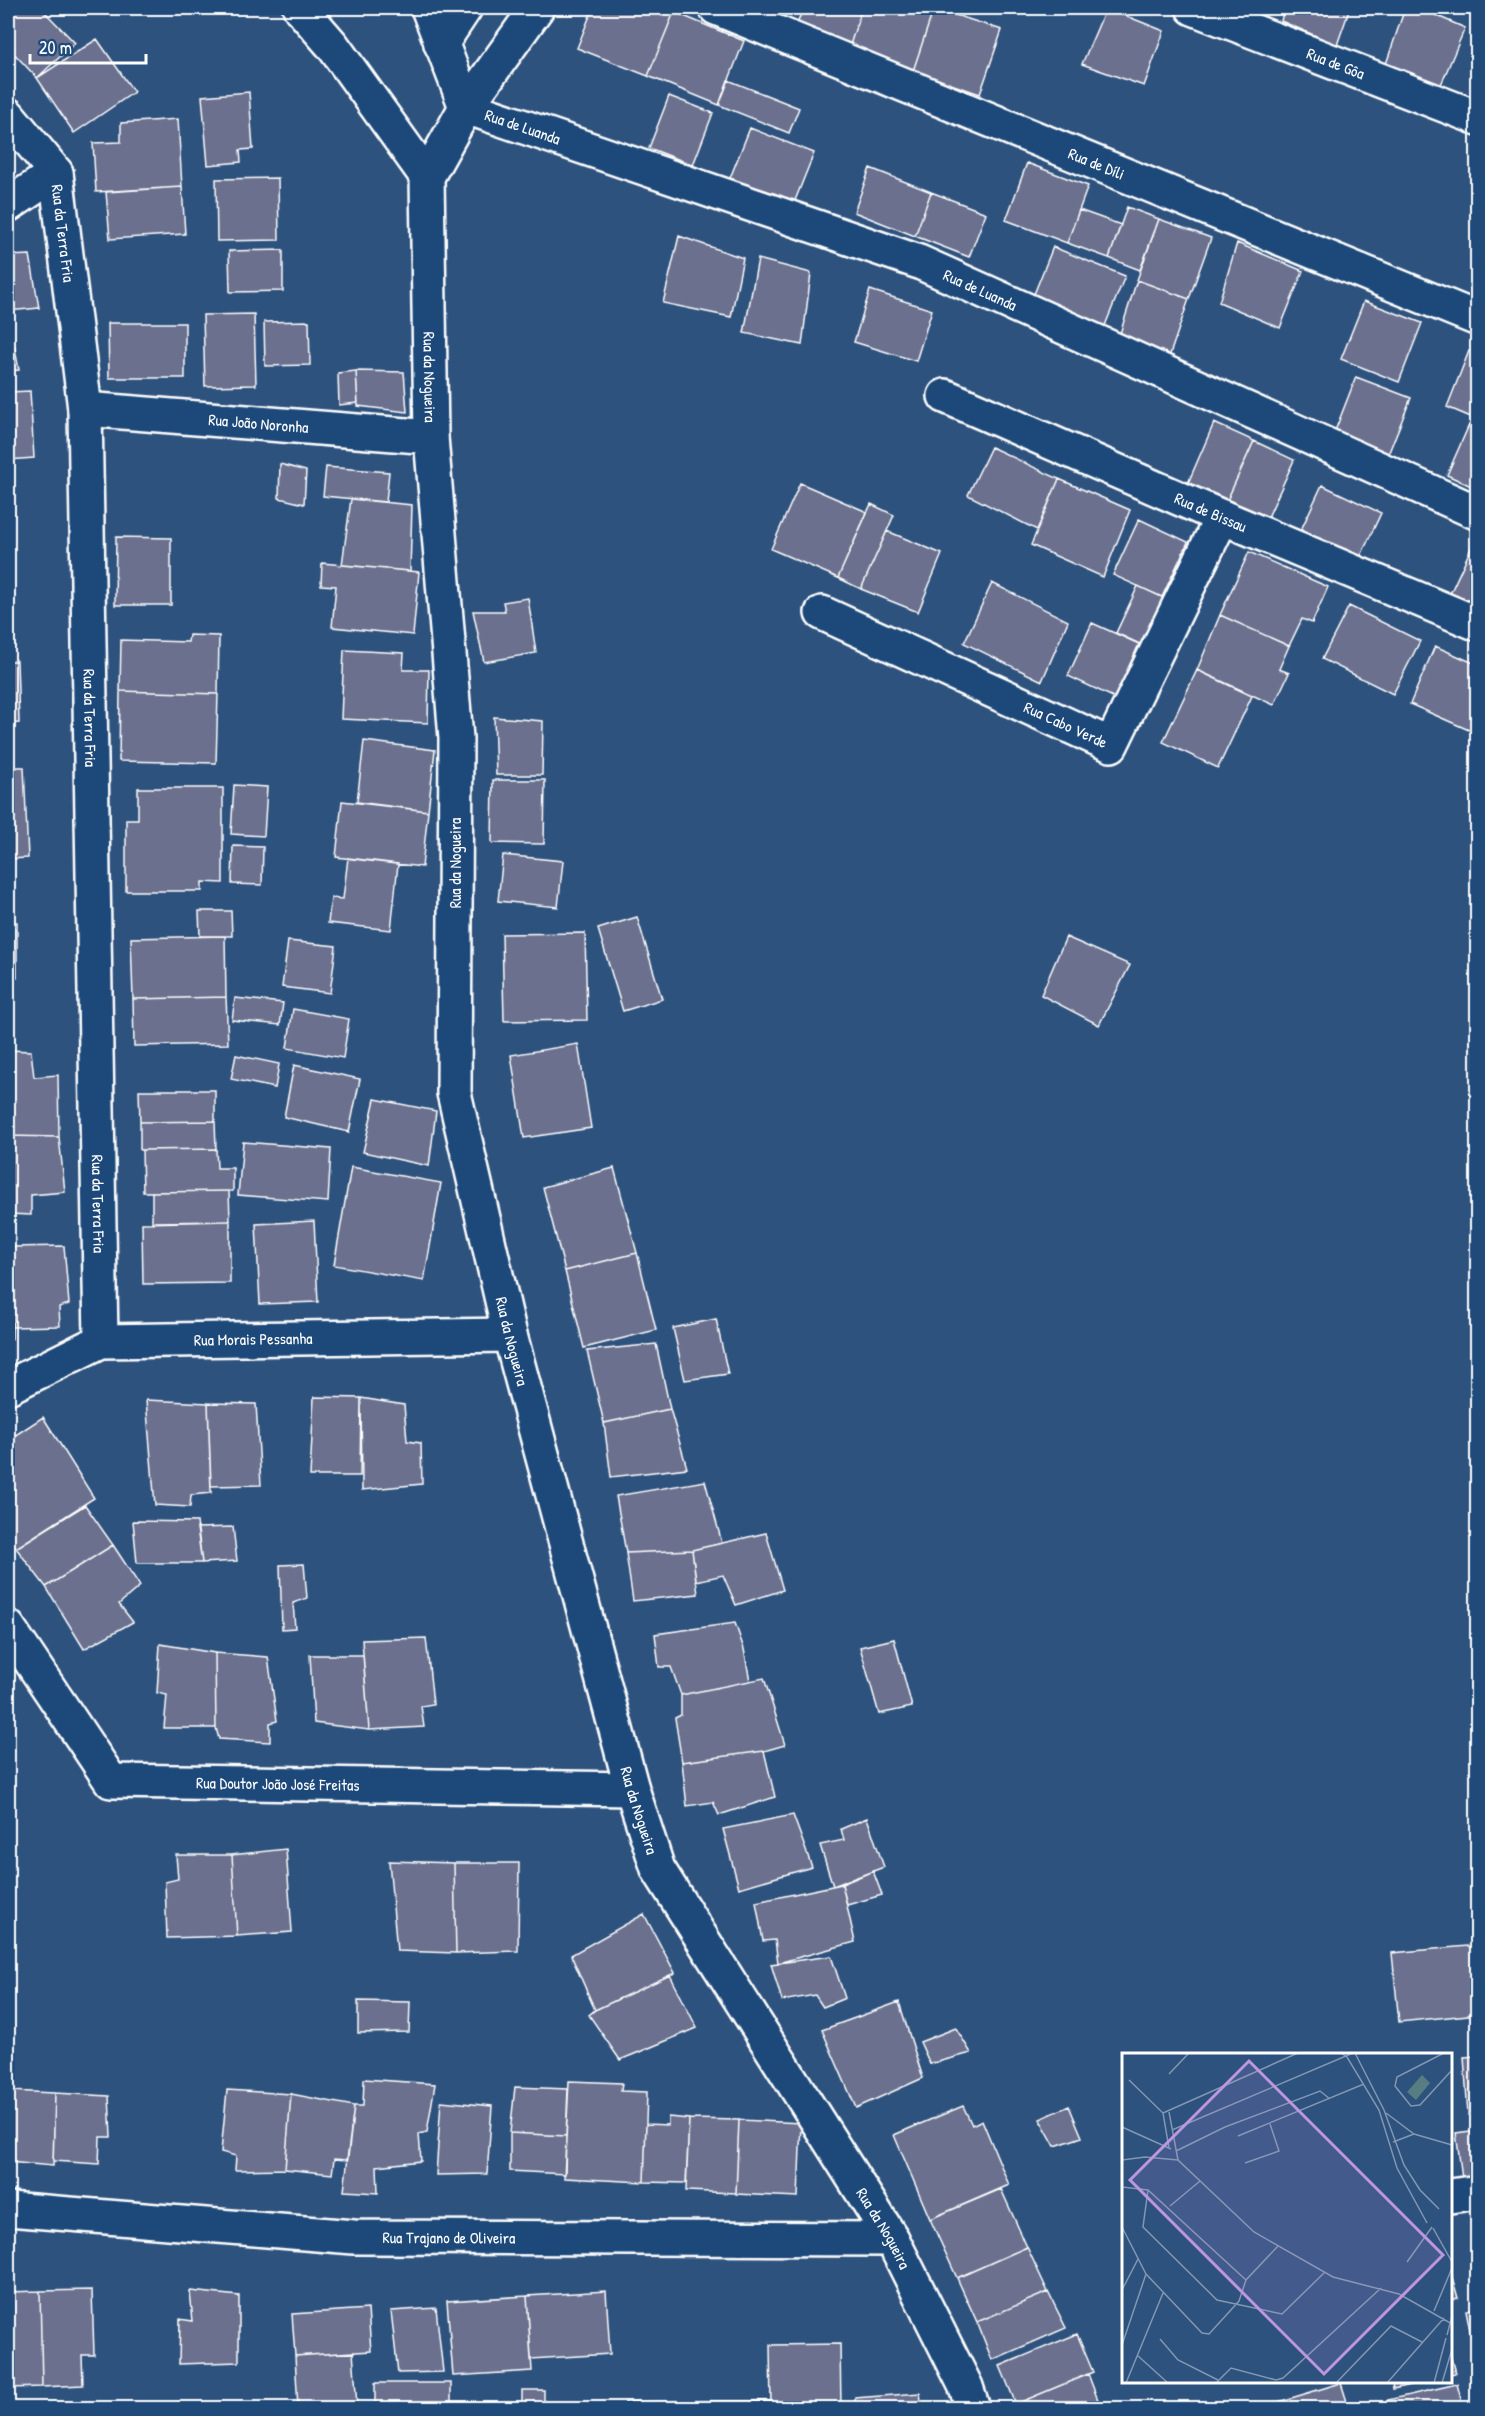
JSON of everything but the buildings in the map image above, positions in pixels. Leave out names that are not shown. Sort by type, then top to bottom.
[{"type":"street","points":[[300,8],[333,46],[427,177],[466,107],[537,8]]},
{"type":"street","points":[[428,8],[466,107]]},
{"type":"street","points":[[441,44],[465,8]]},
{"type":"street","name":"Rua de Díli","points":[[716,8],[1478,319]]},
{"type":"street","name":"Rua de Gôa","points":[[1193,8],[1478,118]]},
{"type":"street","name":"Rua de Luanda","points":[[466,107],[918,262],[1478,513]]},
{"type":"street","name":"Rua da Terra Fria","points":[[8,115],[56,173],[84,409],[100,1341]]},
{"type":"street","points":[[8,205],[56,173]]},
{"type":"street","name":"Rua da Nogueira","points":[[427,177],[431,437],[456,738],[454,1093],[510,1335],[632,1789],[658,1869],[892,2239],[966,2387],[973,2409]]},
{"type":"street","name":"Rua de Bissau","points":[[945,396],[1222,517],[1478,624]]},
{"type":"street","name":"Rua João Noronha","points":[[84,409],[431,437]]},
{"type":"street","name":"Rua Cabo Verde","points":[[822,613],[1111,745],[1222,517]]},
{"type":"street","name":"Rua Morais Pessanha","points":[[8,1388],[100,1341],[510,1335]]},
{"type":"street","name":"Rua Doutor João José Freitas","points":[[8,1627],[111,1781],[632,1789]]},
{"type":"street","points":[[1452,2196],[1478,2192]]},
{"type":"street","name":"Rua Trajano de Oliveira","points":[[8,2209],[354,2237],[892,2239]]}]
